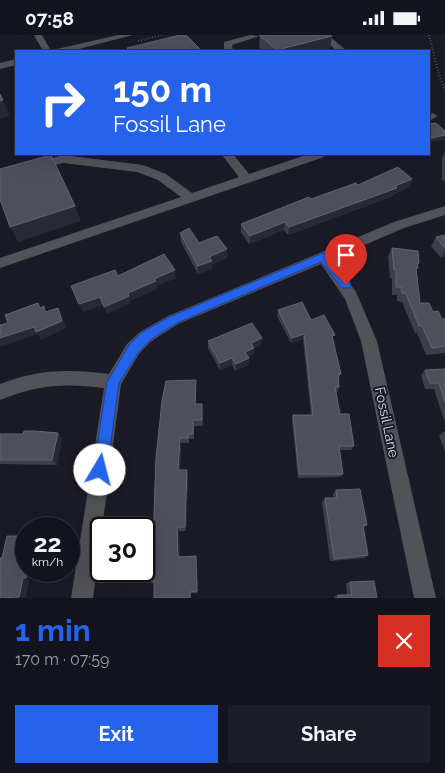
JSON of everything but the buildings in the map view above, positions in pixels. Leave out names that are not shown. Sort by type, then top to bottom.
[{"type":"street","points":[[38,35],[46,50]]},
{"type":"street","points":[[229,50],[227,44],[257,35]]},
{"type":"street","points":[[322,35],[341,50]]},
{"type":"street","points":[[65,50],[127,38]]},
{"type":"street","points":[[0,66],[15,62]]},
{"type":"street","points":[[228,155],[246,178]]},
{"type":"street","points":[[0,263],[189,197],[317,155]]},
{"type":"street","points":[[0,177],[63,159],[139,169],[162,177],[189,197]]},
{"type":"street","points":[[82,598],[113,382],[134,349],[159,327],[399,225],[445,210]]},
{"type":"street","name":"Fossil Lane","points":[[323,257],[346,285],[356,302],[369,341],[425,598]]},
{"type":"street","points":[[0,392],[46,377],[62,376],[113,382]]},
{"type":"path","points":[[429,35],[439,75],[445,89]]},
{"type":"route","points":[[100,470],[113,382],[134,349],[145,337],[173,320],[323,257],[346,285]]}]
